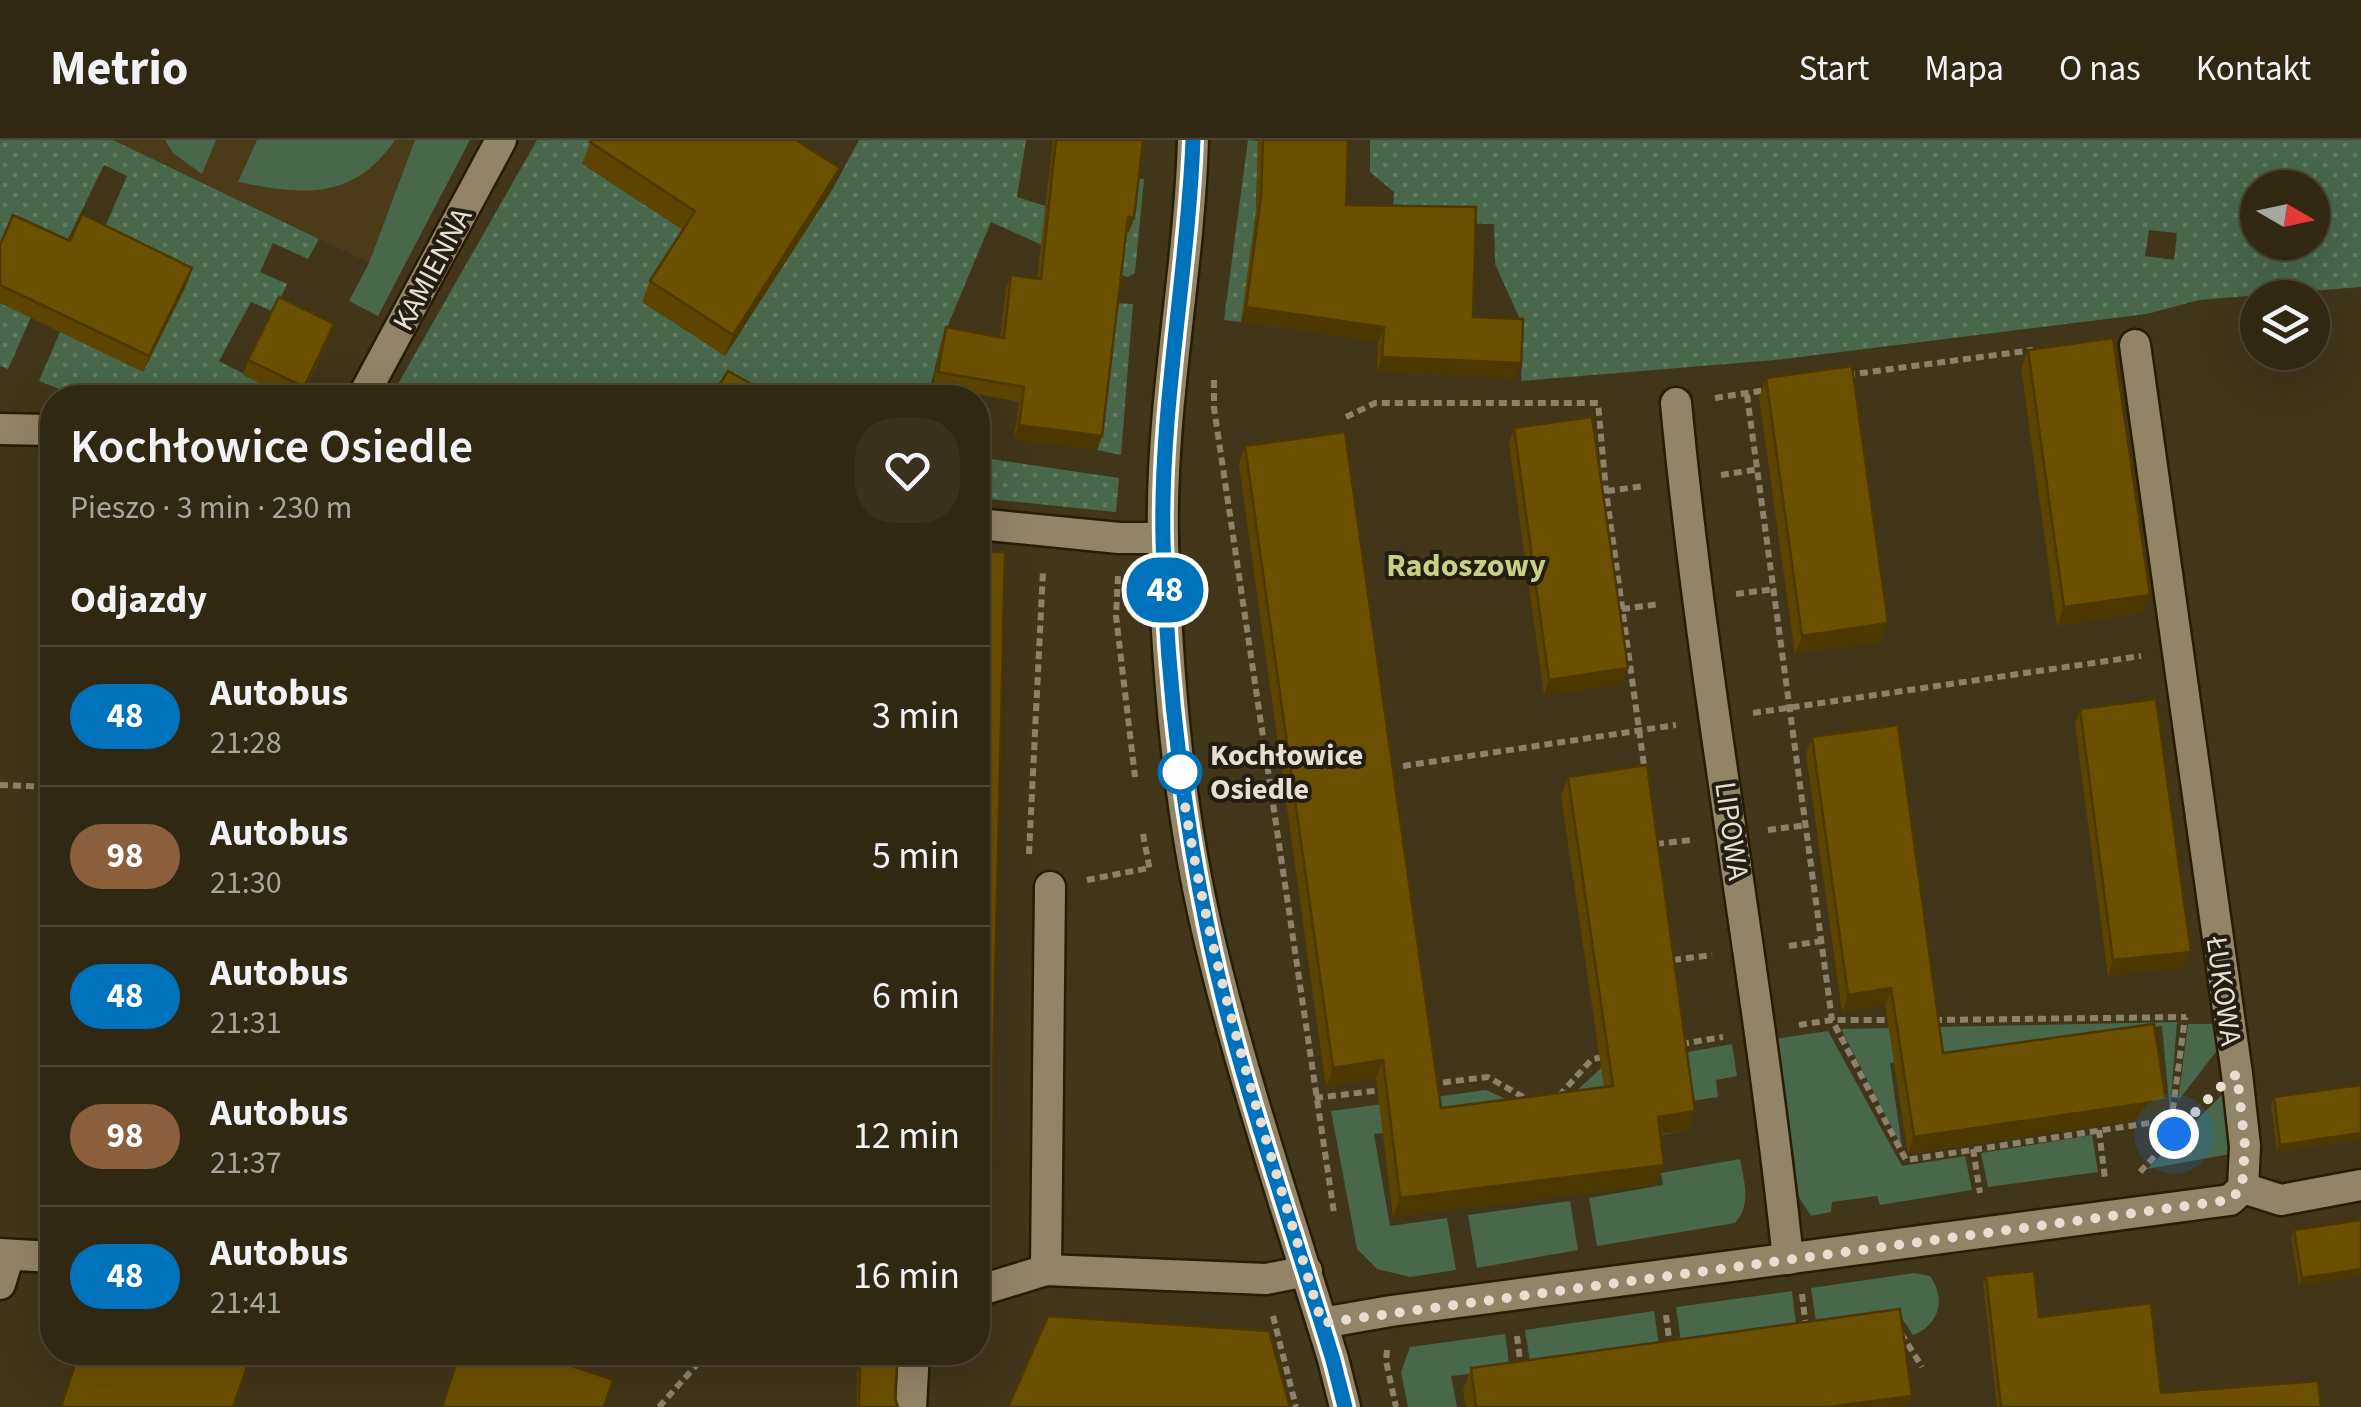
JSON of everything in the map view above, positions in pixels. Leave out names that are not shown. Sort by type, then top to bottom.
[{"type":"street","name":"KAMIENNA","points":[[369,385],[501,140]]},
{"type":"street","points":[[1193,140],[1192,190],[1171,384],[1163,538],[1180,772],[1208,934],[1242,1064],[1345,1407]]},
{"type":"street","name":"ŁUKOWA","points":[[2135,346],[2237,1074],[2245,1146],[2242,1188]]},
{"type":"street","name":"LIPOWA","points":[[1676,403],[1698,599],[1750,950],[1788,1259]]},
{"type":"street","points":[[0,440],[0,429],[40,430]]},
{"type":"street","points":[[990,525],[1119,538],[1163,538]]},
{"type":"street","points":[[1046,1270],[1050,888]]},
{"type":"street","points":[[1322,1323],[2230,1200],[2242,1188],[2282,1200],[2361,1184]]},
{"type":"street","points":[[3,1264],[40,1259]]},
{"type":"street","points":[[990,1287],[1046,1270],[1266,1279],[1306,1272]]},
{"type":"street","points":[[910,1406],[913,1365]]},
{"type":"path","points":[[1836,376],[2045,348]]},
{"type":"path","points":[[1676,403],[1747,395],[1781,386]]},
{"type":"path","points":[[1216,387],[1214,408],[1335,1221]]},
{"type":"path","points":[[1747,395],[1834,1030],[1906,1160],[2168,1120],[2172,1116],[2185,1017]]},
{"type":"path","points":[[1346,417],[1375,403],[1390,402],[1598,403],[1606,491],[1647,787]]},
{"type":"path","points":[[1042,579],[1028,887],[1050,888],[1149,868]]},
{"type":"path","points":[[1403,766],[2177,651]]},
{"type":"path","points":[[0,785],[40,787]]},
{"type":"path","points":[[1653,825],[1658,864]]},
{"type":"path","points":[[1673,960],[1675,976]]},
{"type":"path","points":[[1683,1026],[1685,1043]]},
{"type":"path","points":[[2149,1160],[2237,1074]]},
{"type":"path","points":[[2099,1130],[2106,1181]]},
{"type":"path","points":[[1973,1150],[1981,1198]]},
{"type":"path","points":[[1266,1279],[1296,1407]]},
{"type":"path","points":[[1802,1297],[1807,1330]]},
{"type":"path","points":[[1652,1351],[1670,1348],[1666,1315]]},
{"type":"path","points":[[1893,1319],[1922,1367]]},
{"type":"path","points":[[1787,1332],[1824,1327]]},
{"type":"path","points":[[1517,1336],[1522,1369],[1540,1366]]},
{"type":"path","points":[[659,1407],[696,1365]]},
{"type":"shaded area","points":[[113,140],[415,140],[369,263]]},
{"type":"green space","points":[[0,140],[113,140],[319,239],[308,259],[273,243],[260,272],[287,284],[274,312],[251,302],[219,361],[266,385],[49,385],[39,381],[127,176],[104,165],[60,255],[0,248]]},
{"type":"green space","points":[[165,140],[216,140],[202,174],[173,153]]},
{"type":"green space","points":[[257,140],[395,140],[362,174],[344,184],[305,191],[238,182]]},
{"type":"green space","points":[[415,140],[470,140],[378,316],[349,301],[369,263]]},
{"type":"green space","points":[[537,140],[597,140],[832,190],[859,140],[1026,140],[1017,197],[1045,206],[1044,223],[1135,178],[1144,179],[1135,273],[1128,277],[1093,268],[991,222],[941,342],[931,385],[397,385]]},
{"type":"green space","points":[[1248,140],[1258,141],[1256,212],[1241,322],[1224,320]]},
{"type":"green space","points":[[1370,140],[2361,140],[2361,287],[2330,289],[2330,280],[2240,280],[2240,297],[2199,300],[2147,314],[1775,360],[1521,381],[1524,328],[1495,264],[1494,224],[1392,222],[1394,192],[1370,172]],"holes":[[[2149,230],[2177,233],[2174,260],[2145,256]]]},
{"type":"green space","points":[[0,303],[31,317],[8,369],[0,366]]},
{"type":"green space","points":[[1115,303],[1133,304],[1121,455],[1097,450]]},
{"type":"green space","points":[[990,459],[1119,478],[1116,512],[990,499]]},
{"type":"green space","points":[[2177,1022],[2170,1112],[2162,1026],[1890,1063],[1902,1147],[1841,1029]]},
{"type":"green space","points":[[2188,1024],[2218,1024],[2219,1048],[2178,1101]]},
{"type":"green space","points":[[1828,1031],[1902,1166],[1965,1156],[1972,1190],[1880,1205],[1877,1196],[1832,1202],[1831,1212],[1811,1216],[1795,1191],[1775,1039]]},
{"type":"green space","points":[[1732,1044],[1737,1076],[1716,1080],[1718,1097],[1678,1103],[1682,1131],[1653,1137],[1560,1106],[1601,1068]]},
{"type":"green space","points":[[2229,1088],[2230,1154],[2147,1169]]},
{"type":"green space","points":[[1486,1090],[1539,1114],[1374,1134],[1390,1226],[1447,1218],[1456,1270],[1410,1277],[1377,1269],[1357,1249],[1331,1111]]},
{"type":"green space","points":[[2092,1135],[2098,1172],[1988,1187],[1981,1153]]},
{"type":"green space","points":[[1740,1159],[1745,1200],[1735,1223],[1597,1246],[1589,1198],[1663,1185],[1661,1173]]},
{"type":"green space","points":[[1570,1201],[1578,1250],[1477,1268],[1468,1215]]},
{"type":"green space","points":[[1914,1273],[1930,1276],[1939,1302],[1929,1325],[1913,1335],[1897,1311],[1816,1322],[1811,1288]]},
{"type":"green space","points":[[1792,1291],[1796,1325],[1681,1341],[1676,1307]]},
{"type":"green space","points":[[1654,1311],[1659,1344],[1530,1362],[1525,1330]]},
{"type":"green space","points":[[1505,1334],[1510,1370],[1451,1376],[1457,1407],[1408,1407],[1401,1372],[1410,1347]]},
{"type":"building","points":[[591,140],[796,140],[840,168],[733,335],[650,281],[695,211]]},
{"type":"building","points":[[1056,140],[1143,140],[1134,218],[1128,217],[1102,436],[1019,425],[1024,387],[938,372],[946,327],[1004,338],[1011,275],[1041,279]]},
{"type":"building","points":[[1263,140],[1348,140],[1346,205],[1476,207],[1473,317],[1523,319],[1521,363],[1382,357],[1384,327],[1246,307],[1261,197]]},
{"type":"building","points":[[82,214],[192,268],[149,356],[0,285],[0,245],[13,215],[70,241]]},
{"type":"building","points":[[279,297],[334,324],[305,385],[248,360]]},
{"type":"building","points":[[2113,338],[2150,595],[2064,607],[2028,350]]},
{"type":"building","points":[[1852,366],[1888,623],[1802,636],[1766,378]]},
{"type":"building","points":[[728,371],[753,385],[719,385]]},
{"type":"building","points":[[1592,417],[1628,668],[1549,680],[1514,428]]},
{"type":"building","points":[[1345,432],[1441,1108],[1613,1086],[1568,777],[1647,765],[1695,1111],[1658,1117],[1664,1165],[1400,1198],[1383,1060],[1333,1068],[1245,446]]},
{"type":"building","points":[[990,552],[1005,552],[990,1203]]},
{"type":"building","points":[[2156,699],[2191,952],[2113,960],[2080,709]]},
{"type":"building","points":[[1898,725],[1943,1053],[2154,1024],[2166,1100],[1914,1137],[1891,988],[1848,995],[1812,737]]},
{"type":"building","points":[[2361,1085],[2361,1133],[2280,1145],[2274,1097]]},
{"type":"building","points":[[2361,1220],[2361,1269],[2302,1278],[2294,1230]]},
{"type":"building","points":[[2034,1271],[2039,1317],[2151,1303],[2161,1393],[2318,1381],[2321,1407],[2001,1407],[1986,1276]]},
{"type":"building","points":[[1900,1309],[1912,1396],[1828,1407],[1476,1407],[1471,1368]]},
{"type":"building","points":[[1048,1316],[1269,1331],[1290,1407],[1008,1407]]},
{"type":"building","points":[[75,1365],[248,1365],[233,1407],[61,1407]]},
{"type":"building","points":[[456,1365],[570,1365],[613,1380],[604,1407],[442,1407]]},
{"type":"building","points":[[860,1365],[897,1365],[898,1407],[859,1407]]},
{"type":"bus line","name":"48","points":[[1193,140],[1192,190],[1163,495],[1166,615],[1180,772],[1208,934],[1242,1064],[1345,1407]]},
{"type":"place","name":"Kochłowice Osiedle","points":[[1180,772]]},
{"type":"district","name":"Radoszowy","points":[[1466,565]]},
{"type":"route","points":[[1180,772],[1208,934],[1242,1064],[1322,1323],[2230,1200],[2242,1188],[2245,1146],[2237,1074],[2174,1134]]}]
